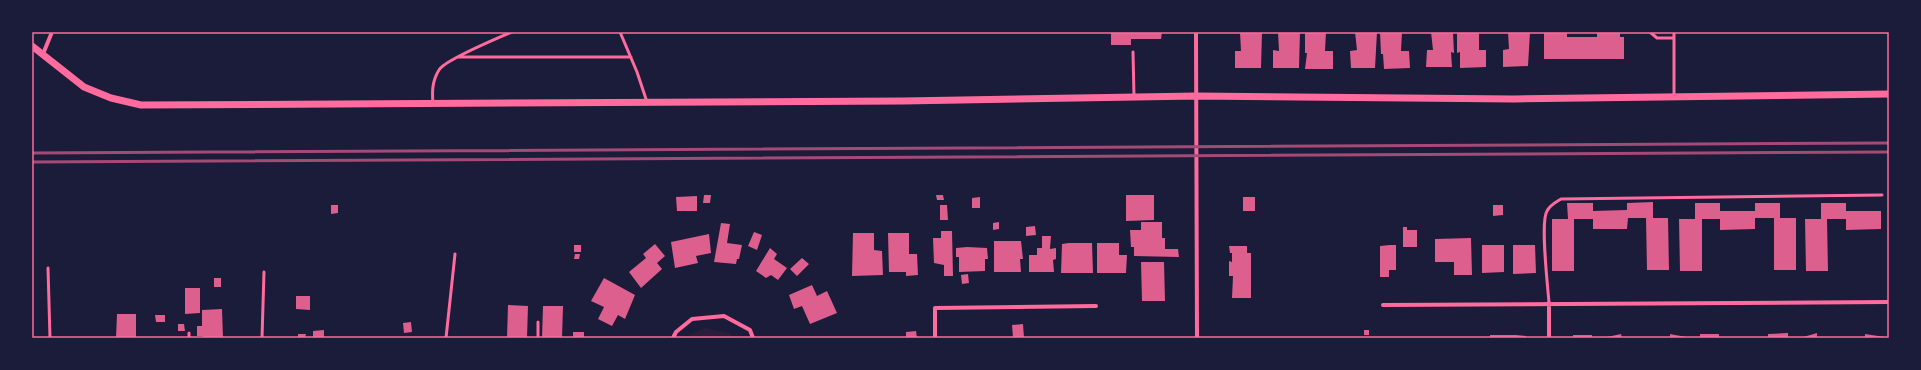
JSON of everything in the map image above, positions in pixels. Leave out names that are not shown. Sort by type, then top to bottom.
[{"type":"street","points":[[43,54],[52,32]]},
{"type":"street","points":[[1196,32],[1198,338]]},
{"type":"street","points":[[32,46],[84,87],[111,98],[141,105],[647,102],[1196,96],[1514,98],[1889,94]]},
{"type":"street","points":[[1383,304],[1889,302]]},
{"type":"street","points":[[1549,303],[1550,338]]},
{"type":"street","points":[[935,338],[935,308],[1096,306]]},
{"type":"street","points":[[673,338],[676,332],[692,319],[724,316],[750,330],[753,338]]},
{"type":"lane","points":[[432,103],[432,86],[439,69],[459,57],[512,32]]},
{"type":"lane","points":[[620,32],[631,57],[647,102]]},
{"type":"lane","points":[[1650,32],[1657,38],[1674,38]]},
{"type":"lane","points":[[1674,32],[1674,97]]},
{"type":"lane","points":[[1133,52],[1134,97]]},
{"type":"lane","points":[[459,57],[631,57]]},
{"type":"lane","points":[[1549,303],[1544,232],[1546,212],[1553,204],[1561,199],[1882,195]]},
{"type":"lane","points":[[446,338],[455,254]]},
{"type":"lane","points":[[48,268],[50,338]]},
{"type":"lane","points":[[262,338],[264,272]]},
{"type":"lane","points":[[538,322],[538,338]]},
{"type":"lane","points":[[189,333],[189,338]]},
{"type":"shaded area","points":[[704,328],[730,333],[734,338],[684,338]]},
{"type":"building","points":[[1111,32],[1162,32],[1161,39],[1131,39],[1131,45],[1111,45]]},
{"type":"building","points":[[1240,32],[1262,32],[1261,68],[1235,68],[1235,51],[1241,51]]},
{"type":"building","points":[[1278,32],[1300,32],[1299,68],[1273,68],[1273,50],[1279,51]]},
{"type":"building","points":[[1305,32],[1326,32],[1325,51],[1333,51],[1333,69],[1305,69],[1307,53],[1305,53]]},
{"type":"building","points":[[1355,32],[1377,32],[1375,68],[1351,68],[1350,51],[1357,50]]},
{"type":"building","points":[[1380,32],[1402,32],[1401,51],[1409,51],[1410,68],[1384,69],[1383,54],[1381,54]]},
{"type":"building","points":[[1431,32],[1453,32],[1454,53],[1451,52],[1452,67],[1426,67],[1427,50],[1433,50]]},
{"type":"building","points":[[1457,32],[1479,32],[1479,50],[1486,50],[1486,67],[1460,68],[1460,52],[1457,53]]},
{"type":"building","points":[[1508,32],[1530,32],[1528,66],[1503,67],[1503,50],[1509,49]]},
{"type":"building","points":[[1544,32],[1567,32],[1567,37],[1597,37],[1597,32],[1620,32],[1620,37],[1624,37],[1624,59],[1544,59]]},
{"type":"building","points":[[704,195],[711,195],[710,203],[703,203]]},
{"type":"building","points":[[936,195],[943,195],[944,200],[937,200]]},
{"type":"building","points":[[1126,195],[1154,195],[1154,220],[1126,221]]},
{"type":"building","points":[[697,196],[697,211],[677,211],[676,197]]},
{"type":"building","points":[[980,197],[980,208],[972,208],[972,198]]},
{"type":"building","points":[[1243,197],[1255,197],[1255,211],[1243,211]]},
{"type":"building","points":[[1653,202],[1653,218],[1668,218],[1669,270],[1647,270],[1646,218],[1628,218],[1627,229],[1593,229],[1593,219],[1574,219],[1574,271],[1552,271],[1552,219],[1568,219],[1567,203],[1593,203],[1593,211],[1627,210],[1627,203]]},
{"type":"building","points":[[1695,203],[1720,203],[1720,211],[1755,211],[1755,203],[1780,203],[1780,218],[1796,218],[1796,270],[1774,270],[1774,218],[1755,218],[1755,229],[1720,230],[1720,219],[1702,219],[1702,271],[1680,271],[1679,219],[1695,219]]},
{"type":"building","points":[[1821,203],[1846,203],[1846,211],[1881,211],[1881,229],[1846,230],[1846,219],[1827,219],[1828,271],[1806,271],[1805,219],[1821,219]]},
{"type":"building","points":[[331,205],[338,205],[338,213],[331,214]]},
{"type":"building","points":[[940,205],[947,205],[948,220],[940,220]]},
{"type":"building","points":[[1493,205],[1503,205],[1503,215],[1493,216]]},
{"type":"building","points":[[999,222],[999,229],[993,230],[993,223]]},
{"type":"building","points":[[1141,222],[1162,222],[1162,238],[1165,238],[1165,249],[1178,249],[1179,257],[1134,256],[1134,247],[1131,247],[1130,230],[1141,230]]},
{"type":"building","points":[[721,223],[730,224],[727,243],[742,245],[739,259],[737,259],[736,264],[714,262]]},
{"type":"building","points":[[1035,226],[1036,235],[1026,236],[1026,227]]},
{"type":"building","points":[[1403,227],[1407,227],[1407,230],[1417,230],[1417,247],[1403,247]]},
{"type":"building","points":[[941,231],[952,231],[953,276],[944,276],[944,265],[934,263],[933,238],[941,238]]},
{"type":"building","points":[[754,232],[762,235],[757,250],[748,246]]},
{"type":"building","points":[[853,233],[874,233],[874,250],[882,251],[883,275],[852,276]]},
{"type":"building","points":[[888,233],[909,233],[909,254],[917,254],[918,275],[906,276],[906,272],[889,272]]},
{"type":"building","points":[[709,234],[711,253],[696,256],[698,263],[675,268],[671,242]]},
{"type":"building","points":[[1042,236],[1051,236],[1050,249],[1056,248],[1056,259],[1053,260],[1054,272],[1029,272],[1029,255],[1037,255],[1037,248],[1042,248]]},
{"type":"building","points":[[1471,238],[1472,275],[1454,275],[1454,262],[1435,262],[1435,239]]},
{"type":"building","points":[[994,241],[1021,241],[1023,259],[1020,259],[1021,272],[994,272]]},
{"type":"building","points":[[1092,243],[1093,273],[1061,273],[1062,244]]},
{"type":"building","points":[[1097,243],[1119,243],[1119,255],[1127,255],[1126,273],[1097,273]]},
{"type":"building","points":[[655,244],[665,256],[657,263],[662,269],[641,288],[629,272],[646,258],[643,254]]},
{"type":"building","points":[[574,245],[581,245],[581,252],[574,252]]},
{"type":"building","points":[[1396,245],[1396,270],[1389,270],[1389,277],[1380,277],[1380,246]]},
{"type":"building","points":[[1482,245],[1504,245],[1504,272],[1482,273]]},
{"type":"building","points":[[1513,245],[1535,245],[1536,273],[1513,274]]},
{"type":"building","points":[[1229,246],[1247,246],[1247,253],[1251,253],[1251,298],[1232,298],[1233,276],[1229,276],[1229,261],[1232,262],[1232,253],[1230,253]]},
{"type":"building","points":[[770,248],[777,254],[774,259],[787,268],[778,280],[771,275],[766,278],[756,271]]},
{"type":"building","points":[[956,248],[987,248],[988,259],[985,259],[985,271],[959,272],[959,257],[956,257]]},
{"type":"building","points":[[575,254],[580,254],[579,259],[574,259]]},
{"type":"building","points":[[802,258],[809,264],[797,276],[790,269]]},
{"type":"building","points":[[1141,262],[1164,262],[1165,301],[1142,301]]},
{"type":"building","points":[[968,274],[969,283],[962,284],[961,275]]},
{"type":"building","points":[[214,278],[221,278],[221,287],[214,287]]},
{"type":"building","points":[[604,278],[635,295],[625,319],[618,315],[612,326],[598,319],[604,307],[591,301]]},
{"type":"building","points":[[812,285],[817,296],[827,291],[837,313],[810,324],[802,306],[794,309],[789,295]]},
{"type":"building","points":[[185,288],[200,288],[200,313],[185,314]]},
{"type":"building","points":[[296,296],[310,296],[310,310],[296,309]]},
{"type":"building","points":[[508,305],[528,306],[527,338],[507,338]]},
{"type":"building","points":[[543,306],[563,306],[562,338],[542,338]]},
{"type":"building","points":[[222,309],[223,338],[203,338],[203,336],[197,336],[197,326],[202,326],[202,310]]},
{"type":"building","points":[[117,314],[136,314],[136,338],[116,338]]},
{"type":"building","points":[[155,315],[165,315],[165,322],[156,322]]},
{"type":"building","points":[[411,322],[412,332],[404,333],[403,323]]},
{"type":"building","points":[[178,324],[184,324],[185,331],[178,331]]},
{"type":"building","points":[[1023,324],[1024,338],[1013,338],[1012,325]]},
{"type":"building","points":[[324,330],[324,338],[313,338],[313,331]]},
{"type":"building","points":[[1364,330],[1369,330],[1369,335],[1364,335]]},
{"type":"building","points":[[916,331],[917,338],[906,338],[906,332]]},
{"type":"building","points":[[573,332],[584,332],[584,338],[573,338]]},
{"type":"building","points":[[1788,333],[1788,338],[1768,338],[1768,334]]},
{"type":"building","points":[[1817,333],[1817,337],[1820,338],[1800,338]]},
{"type":"building","points":[[298,334],[306,334],[305,338],[298,338]]},
{"type":"building","points":[[1621,334],[1622,338],[1607,338],[1607,337]]},
{"type":"building","points":[[1670,334],[1686,337],[1686,338],[1670,338]]},
{"type":"building","points":[[1700,334],[1719,334],[1719,338],[1700,338]]},
{"type":"building","points":[[1865,334],[1885,337],[1885,338],[1865,338]]},
{"type":"building","points":[[1490,335],[1516,335],[1526,336],[1526,338],[1490,338]]},
{"type":"building","points":[[1573,335],[1592,335],[1592,338],[1573,338]]},
{"type":"railway","points":[[32,153],[1889,143]]},
{"type":"railway","points":[[32,162],[1889,152]]}]
